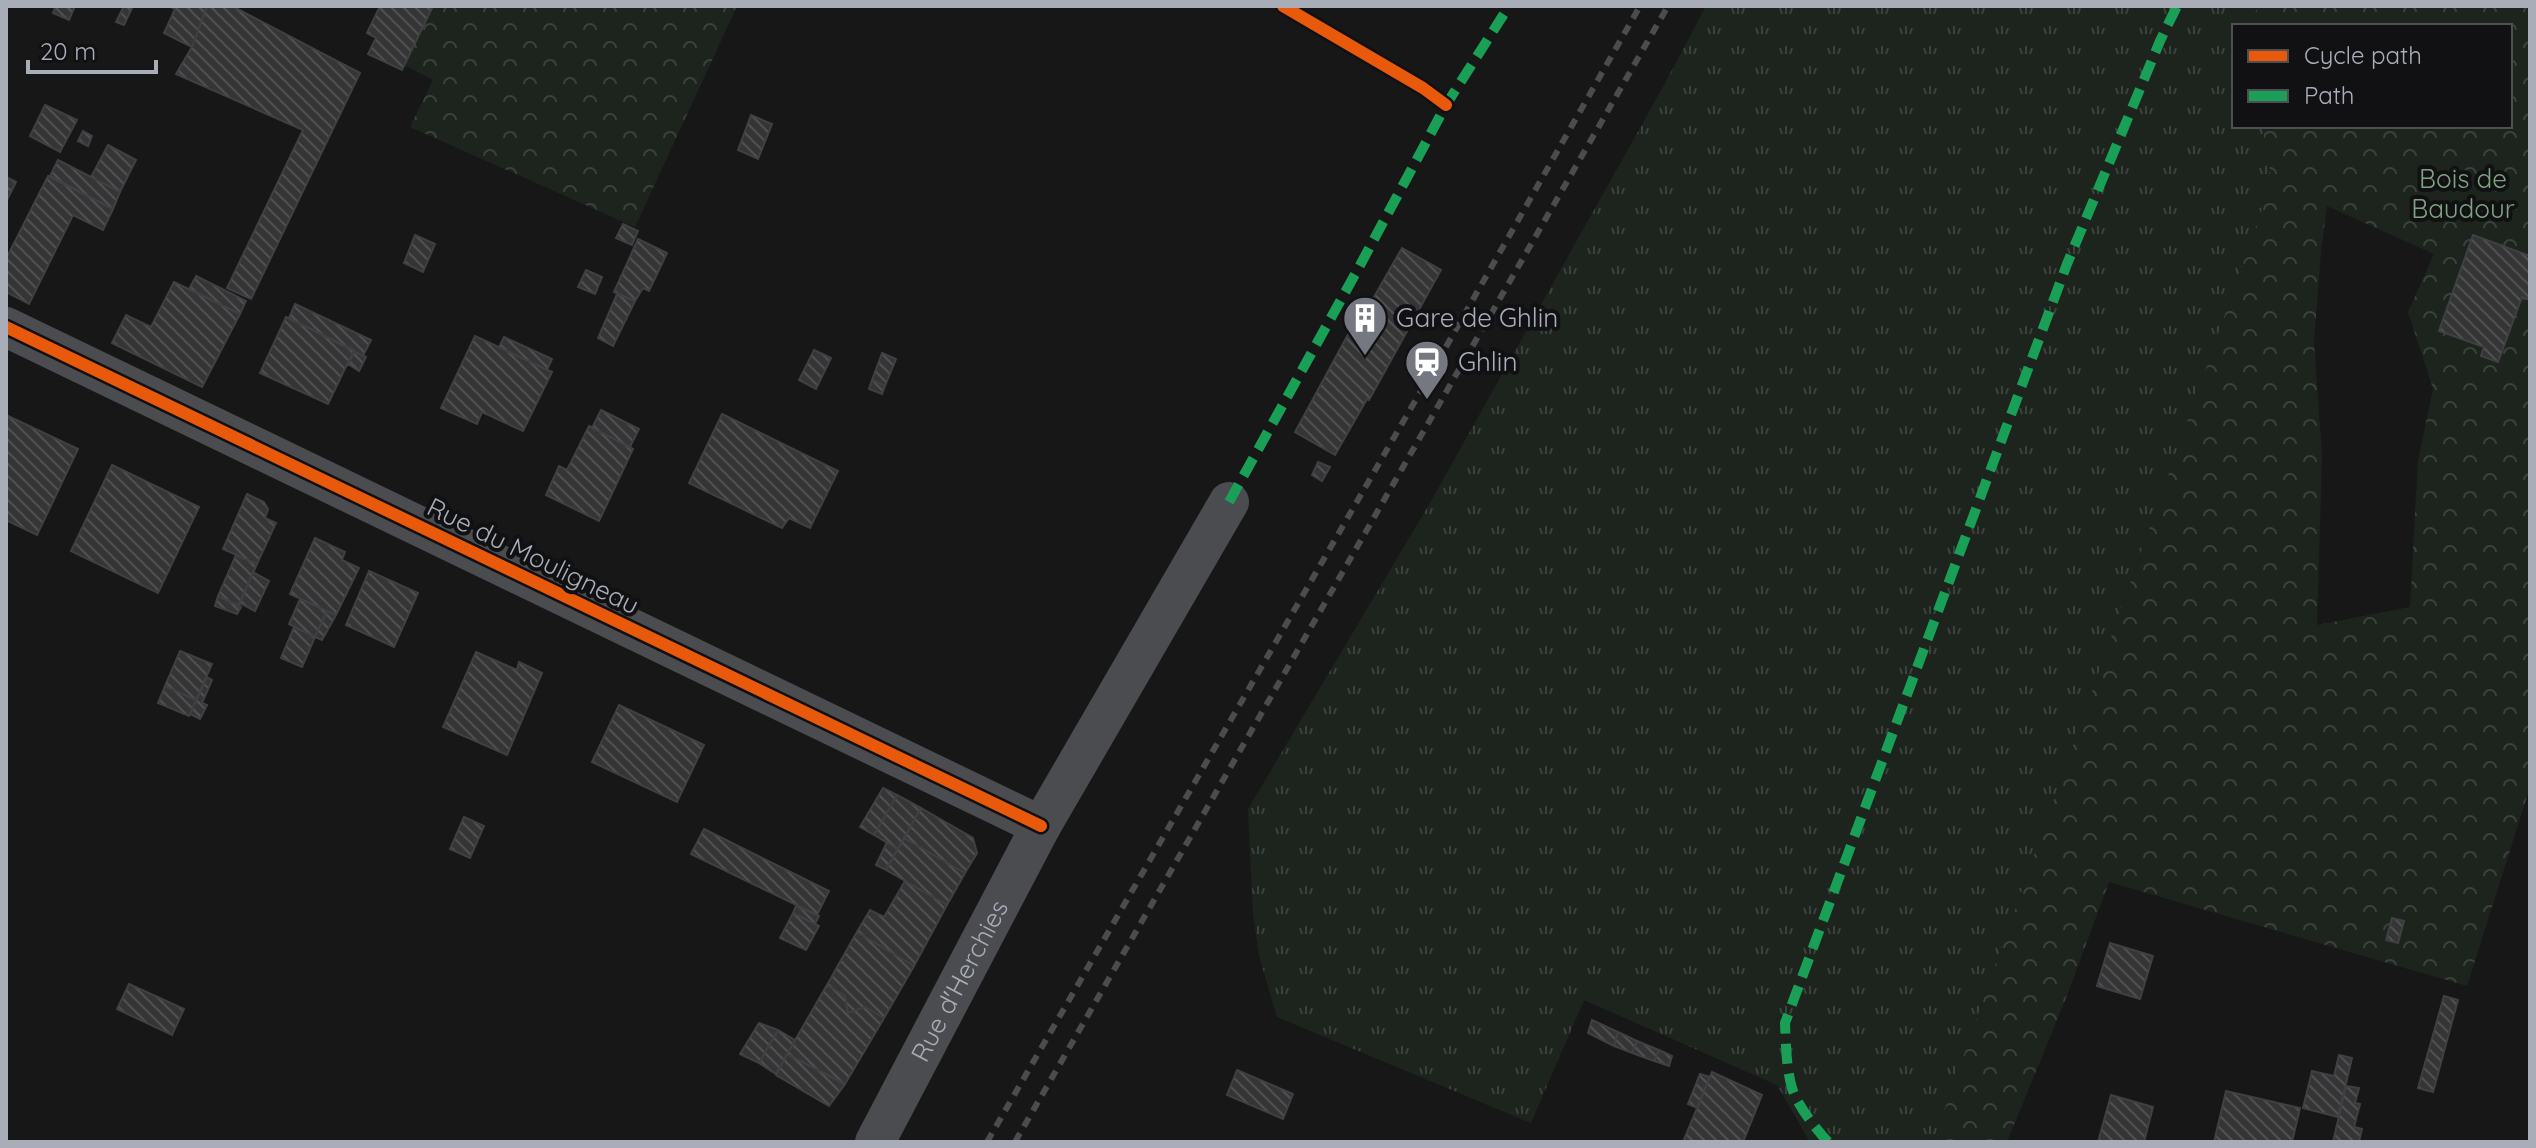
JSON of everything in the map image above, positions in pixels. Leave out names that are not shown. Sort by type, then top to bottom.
[{"type":"street","name":"Rue du Mouligneau","points":[[6,327],[1041,826]]},
{"type":"street","name":"Rue d'Herchies","points":[[882,1140],[1041,826],[1229,502]]},
{"type":"green space","points":[[433,6],[737,6],[635,227],[410,127],[433,80],[404,65]]},
{"type":"green space","points":[[1706,6],[2258,6],[2250,24],[2232,24],[2232,128],[2262,128],[2272,181],[1933,1142],[1810,1142],[1777,1085],[1584,1000],[1531,1123],[1277,1017],[1259,956],[1253,914],[1248,809],[1430,503]]},
{"type":"green space","name":"Bois de Baudour","points":[[2258,6],[2530,6],[2530,787],[2467,986],[2109,882],[2007,1142],[1933,1142],[2272,181],[2262,128],[2512,128],[2512,24],[2250,24]],"holes":[[[2327,206],[2434,254],[2408,312],[2433,389],[2418,460],[2410,607],[2317,625],[2322,455],[2314,342]]]},
{"type":"building","points":[[56,6],[75,6],[69,20],[53,13]]},
{"type":"building","points":[[124,6],[133,6],[124,25],[116,22]]},
{"type":"building","points":[[169,6],[207,6],[192,47],[164,33],[175,9]]},
{"type":"building","points":[[207,6],[232,6],[360,73],[251,299],[227,288],[303,130],[176,74],[192,47]]},
{"type":"building","points":[[380,6],[433,6],[402,70],[368,54],[376,38],[367,33]]},
{"type":"building","points":[[45,105],[77,120],[60,152],[30,136]]},
{"type":"building","points":[[751,115],[772,124],[758,159],[738,150]]},
{"type":"building","points":[[83,131],[92,136],[88,146],[78,141]]},
{"type":"building","points":[[108,145],[136,160],[120,192],[91,177]]},
{"type":"building","points":[[58,160],[120,192],[113,209],[50,176]]},
{"type":"building","points":[[48,176],[113,209],[103,230],[73,215],[29,304],[6,292],[6,259]]},
{"type":"building","points":[[6,177],[16,182],[6,202]]},
{"type":"building","points":[[623,224],[638,231],[632,245],[616,238]]},
{"type":"building","points":[[415,235],[435,244],[423,272],[404,263]]},
{"type":"building","points":[[2473,235],[2530,256],[2530,300],[2522,297],[2498,362],[2481,356],[2484,347],[2439,331]]},
{"type":"building","points":[[638,239],[667,253],[649,291],[643,288],[635,301],[614,292]]},
{"type":"building","name":"Gare de Ghlin","points":[[1402,248],[1441,270],[1335,455],[1295,432],[1358,316],[1362,318]]},
{"type":"building","points":[[586,270],[602,277],[595,294],[578,287]]},
{"type":"building","points":[[196,276],[246,301],[240,314],[189,289]]},
{"type":"building","points":[[174,282],[240,314],[202,387],[112,343],[126,315],[151,327]]},
{"type":"building","points":[[617,294],[635,301],[613,346],[598,338]]},
{"type":"building","points":[[295,304],[371,340],[363,356],[289,318]]},
{"type":"building","points":[[286,317],[354,350],[328,404],[260,373]]},
{"type":"building","points":[[475,336],[552,372],[523,431],[482,412],[477,424],[441,408]]},
{"type":"building","points":[[504,337],[552,359],[547,370],[499,347]]},
{"type":"building","points":[[814,350],[831,358],[816,389],[799,380]]},
{"type":"building","points":[[354,352],[366,357],[359,371],[348,364]]},
{"type":"building","points":[[882,353],[896,359],[885,386],[872,380]]},
{"type":"building","points":[[872,380],[885,386],[882,394],[869,389]]},
{"type":"building","points":[[601,410],[639,429],[630,447],[592,428]]},
{"type":"building","points":[[722,414],[838,471],[810,528],[789,518],[782,528],[689,483]]},
{"type":"building","points":[[6,415],[78,449],[37,535],[6,520]]},
{"type":"building","points":[[589,426],[633,449],[599,521],[546,495],[559,466],[567,470]]},
{"type":"building","points":[[1318,462],[1330,467],[1322,481],[1312,475]]},
{"type":"building","points":[[112,465],[199,507],[158,593],[71,551]]},
{"type":"building","points":[[247,494],[264,502],[268,509],[265,518],[276,523],[257,564],[223,549]]},
{"type":"building","points":[[315,538],[345,552],[342,560],[359,568],[336,615],[290,594]]},
{"type":"building","points":[[236,555],[257,564],[238,606],[218,596]]},
{"type":"building","points":[[369,571],[418,593],[394,647],[346,625]]},
{"type":"building","points":[[253,572],[269,581],[255,611],[240,603]]},
{"type":"building","points":[[218,596],[241,607],[237,614],[215,606]]},
{"type":"building","points":[[300,599],[327,611],[315,637],[289,624]]},
{"type":"building","points":[[327,611],[336,615],[322,640],[315,637]]},
{"type":"building","points":[[294,627],[315,637],[302,667],[281,658]]},
{"type":"building","points":[[180,651],[212,664],[196,700],[165,686]]},
{"type":"building","points":[[476,652],[517,670],[519,662],[542,673],[507,755],[443,727]]},
{"type":"building","points":[[207,677],[212,680],[202,703],[207,705],[200,719],[190,714]]},
{"type":"building","points":[[165,686],[196,700],[189,716],[158,703]]},
{"type":"building","points":[[619,705],[704,745],[677,802],[592,762]]},
{"type":"building","points":[[883,788],[897,795],[874,835],[860,827]]},
{"type":"building","points":[[897,795],[921,808],[898,849],[874,835]]},
{"type":"building","points":[[921,808],[973,838],[977,853],[965,873],[904,838]]},
{"type":"building","points":[[464,817],[484,826],[470,858],[450,849]]},
{"type":"building","points":[[704,829],[829,891],[817,915],[691,854]]},
{"type":"building","points":[[904,838],[965,873],[947,905],[886,870]]},
{"type":"building","points":[[887,842],[898,849],[886,870],[876,865]]},
{"type":"building","points":[[905,881],[947,905],[914,966],[857,932],[870,910],[884,917]]},
{"type":"building","points":[[796,906],[819,916],[815,924],[793,913]]},
{"type":"building","points":[[793,913],[819,926],[806,950],[780,938]]},
{"type":"building","points":[[2392,918],[2404,921],[2398,943],[2386,940]]},
{"type":"building","points":[[857,932],[914,966],[884,1018],[865,1007],[848,1013],[845,996],[827,985]]},
{"type":"building","points":[[2110,943],[2153,956],[2140,999],[2097,986]]},
{"type":"building","points":[[129,984],[184,1009],[172,1035],[117,1009]]},
{"type":"building","points":[[827,985],[845,996],[848,1013],[865,1007],[884,1018],[845,1084],[787,1054]]},
{"type":"building","points":[[2444,996],[2458,1000],[2433,1092],[2418,1088]]},
{"type":"building","points":[[1592,1020],[1618,1032],[1614,1046],[1588,1033]]},
{"type":"building","points":[[759,1023],[778,1030],[759,1063],[740,1054]]},
{"type":"building","points":[[778,1030],[795,1040],[776,1074],[759,1063]]},
{"type":"building","points":[[1618,1032],[1637,1041],[1632,1053],[1614,1046]]},
{"type":"building","points":[[1637,1041],[1659,1050],[1654,1061],[1632,1053]]},
{"type":"building","points":[[1659,1050],[1672,1056],[1669,1066],[1654,1061]]},
{"type":"building","points":[[787,1054],[845,1084],[829,1106],[776,1075]]},
{"type":"building","points":[[2339,1055],[2352,1058],[2338,1117],[2303,1108],[2312,1071],[2334,1076]]},
{"type":"building","points":[[1237,1070],[1293,1094],[1283,1119],[1227,1095]]},
{"type":"building","points":[[1712,1072],[1762,1095],[1743,1142],[1683,1142]]},
{"type":"building","points":[[1700,1074],[1710,1077],[1697,1108],[1688,1104]]},
{"type":"building","points":[[2346,1086],[2359,1088],[2355,1103],[2360,1104],[2354,1127],[2362,1129],[2359,1142],[2333,1142]]},
{"type":"building","points":[[2226,1091],[2300,1108],[2292,1142],[2214,1142]]},
{"type":"building","points":[[2111,1095],[2153,1107],[2144,1142],[2098,1142]]},
{"type":"railway","points":[[987,1142],[1640,6]]},
{"type":"railway","points":[[1015,1142],[1668,6]]},
{"type":"marked path","points":[[1229,502],[1446,105],[1509,6]]},
{"type":"marked path","points":[[1828,1142],[1794,1095],[1787,1064],[1785,1023],[2067,264],[2177,6]]},
{"type":"cycle path","points":[[1283,6],[1423,88],[1446,105]]},
{"type":"cycle path","points":[[6,327],[1041,826]]},
{"type":"place","name":"Gare de Ghlin","points":[[1365,357]]},
{"type":"place","name":"Ghlin","points":[[1427,401]]}]
